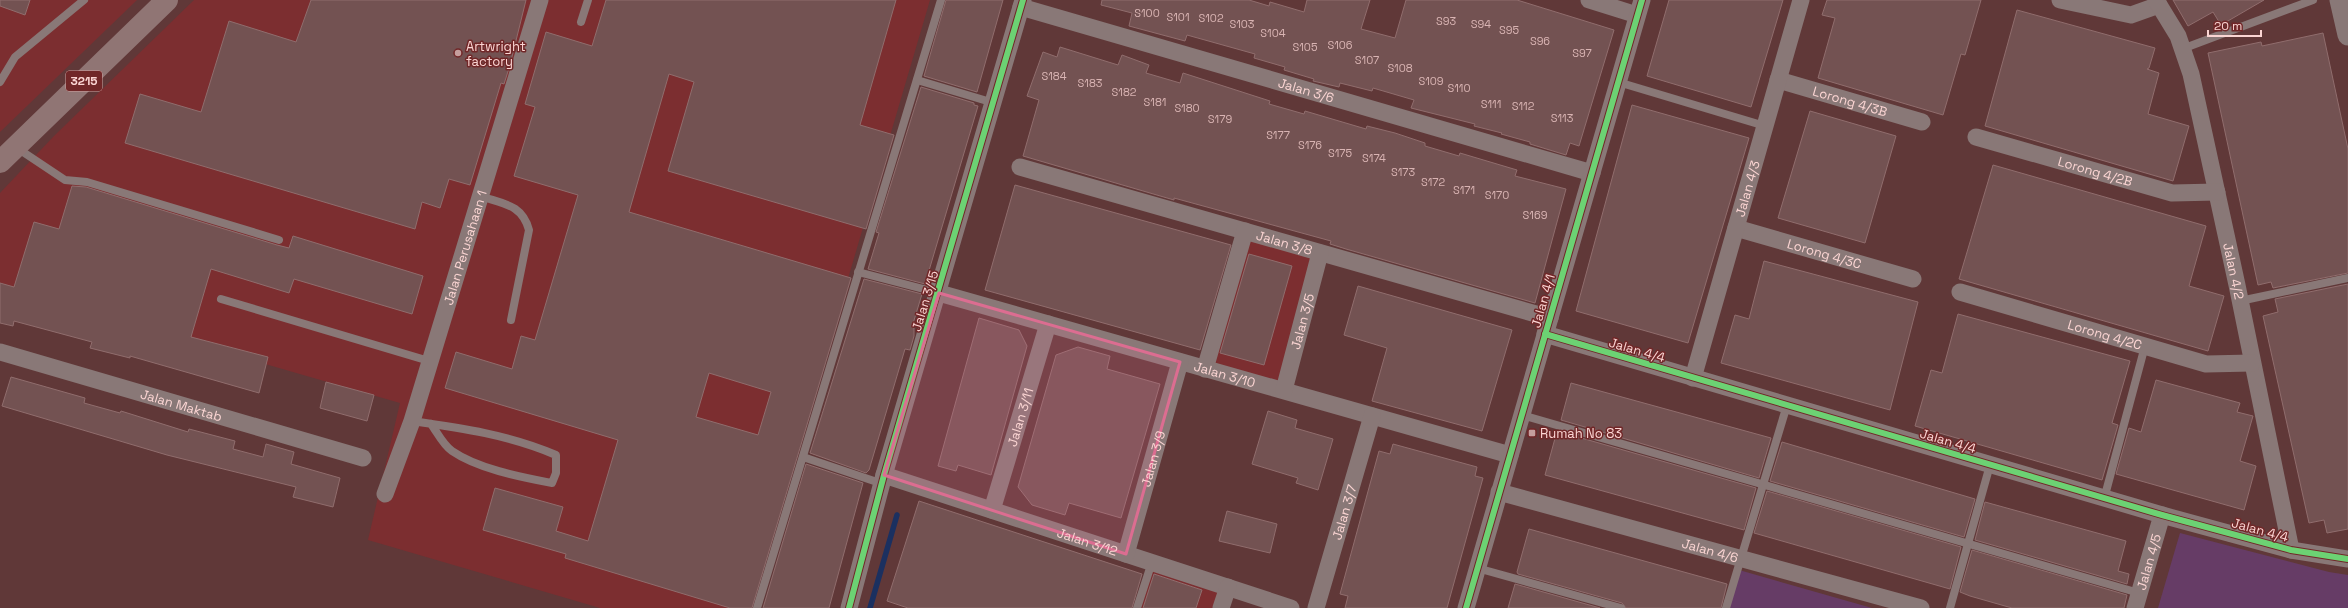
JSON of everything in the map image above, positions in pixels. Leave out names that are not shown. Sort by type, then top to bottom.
[{"type":"main road","name":"3215","points":[[0,162],[167,0]]},
{"type":"street","name":"Jalan Perusahaan 1","points":[[385,494],[412,421],[540,0]]},
{"type":"street","points":[[1589,0],[1640,7]]},
{"type":"street","name":"Jalan 4/3","points":[[1693,378],[1801,0]]},
{"type":"street","points":[[2060,0],[2131,15],[2157,3]]},
{"type":"street","name":"Jalan 3/15","points":[[849,608],[883,480],[939,293],[1022,3]]},
{"type":"street","name":"Jalan 3/6","points":[[1022,3],[1592,173]]},
{"type":"street","name":"Jalan 4/2","points":[[2157,3],[2178,36],[2191,74],[2240,301],[2291,550]]},
{"type":"street","points":[[2343,5],[2348,35]]},
{"type":"street","name":"Jalan 4/1","points":[[1466,608],[1640,7]]},
{"type":"street","name":"Lorong 4/3B","points":[[1778,80],[1922,122]]},
{"type":"street","name":"Lorong 4/2B","points":[[1976,137],[2172,193],[2217,192]]},
{"type":"street","name":"Jalan 3/8","points":[[1020,167],[1550,318]]},
{"type":"street","name":"Lorong 4/3C","points":[[1736,228],[1913,279]]},
{"type":"street","points":[[1205,369],[1245,232]]},
{"type":"street","name":"Jalan 3/5","points":[[1284,390],[1320,253]]},
{"type":"street","name":"Lorong 4/2C","points":[[1960,292],[2206,364],[2252,363]]},
{"type":"street","name":"Jalan 3/10","points":[[939,293],[1510,455]]},
{"type":"street","name":"Jalan 3/11","points":[[992,510],[1048,324]]},
{"type":"street","name":"Jalan 4/4","points":[[1545,334],[2162,515],[2291,550],[2348,559]]},
{"type":"street","name":"Jalan Maktab","points":[[0,352],[363,458]]},
{"type":"street","name":"Jalan 3/9","points":[[1126,554],[1180,362]]},
{"type":"street","name":"Jalan 3/7","points":[[1316,608],[1372,416]]},
{"type":"street","name":"Jalan 3/12","points":[[883,480],[992,510],[1291,608]]},
{"type":"street","name":"Jalan 4/6","points":[[1499,492],[1921,608]]},
{"type":"street","name":"Jalan 4/5","points":[[2137,601],[2162,515]]},
{"type":"street","points":[[1222,608],[1228,587]]},
{"type":"lane","points":[[0,82],[15,57],[84,0]]},
{"type":"lane","points":[[581,22],[588,0]]},
{"type":"lane","points":[[757,608],[941,0]]},
{"type":"lane","points":[[2182,49],[2313,0]]},
{"type":"lane","points":[[917,80],[994,103]]},
{"type":"lane","points":[[1618,82],[1765,126]]},
{"type":"lane","points":[[16,148],[65,180],[87,182],[279,240]]},
{"type":"lane","points":[[480,196],[517,208],[526,218],[529,230],[511,320]]},
{"type":"lane","points":[[858,272],[939,293]]},
{"type":"lane","points":[[2240,301],[2348,278]]},
{"type":"lane","points":[[221,299],[429,361]]},
{"type":"lane","points":[[2104,498],[2145,346]]},
{"type":"lane","points":[[1726,608],[1787,405]]},
{"type":"lane","points":[[1522,415],[1968,544],[2137,601]]},
{"type":"lane","points":[[412,421],[469,429],[543,449],[556,455],[556,472],[552,484],[516,476],[468,459],[450,450],[431,424]]},
{"type":"lane","points":[[803,457],[883,480]]},
{"type":"lane","points":[[1950,608],[1990,465]]},
{"type":"lane","points":[[1137,608],[1152,562]]},
{"type":"lane","points":[[1477,568],[1621,608]]},
{"type":"highlighted area","points":[[939,293],[1180,362],[1126,554],[884,475]]},
{"type":"shaded area","points":[[0,0],[137,0],[0,132]]},
{"type":"shaded area","points":[[194,0],[930,0],[751,608],[600,608],[368,540],[400,403],[0,287],[0,193],[54,136]]},
{"type":"shaded area","points":[[1250,239],[1311,256],[1279,382],[1213,364]]},
{"type":"shaded area","points":[[2180,533],[2329,572],[2348,575],[2348,608],[2158,608]]},
{"type":"shaded area","points":[[1153,569],[1220,591],[1215,608],[1141,608]]},
{"type":"shaded area","points":[[1739,570],[1872,608],[1728,608]]},
{"type":"building","points":[[0,0],[30,0],[25,15],[0,6]]},
{"type":"building","points":[[311,0],[526,0],[510,65],[504,84],[501,83],[470,185],[449,179],[440,208],[422,202],[415,229],[125,143],[140,94],[201,112],[229,21],[296,42]]},
{"type":"building","points":[[606,0],[896,0],[860,125],[894,135],[866,229],[668,171],[694,82],[669,74],[629,212],[851,278],[752,608],[730,608],[565,558],[566,554],[483,530],[495,488],[563,507],[556,531],[588,541],[618,440],[445,388],[456,352],[512,369],[521,336],[535,340],[578,195],[514,176],[535,107],[525,104],[546,32],[592,46]],"holes":[[[709,373],[771,392],[758,435],[696,417]]]},
{"type":"building","points":[[946,0],[1003,0],[977,92],[924,76]]},
{"type":"building","points":[[1102,0],[1249,0],[1269,6],[1270,2],[1304,12],[1307,0],[1370,0],[1361,29],[1395,38],[1406,0],[1517,0],[1614,30],[1579,146],[1570,143],[1566,155],[1530,144],[1530,142],[1501,134],[1502,133],[1474,126],[1475,124],[1411,108],[1414,100],[1373,88],[1372,91],[1340,83],[1339,87],[1313,81],[1314,79],[1284,70],[1285,67],[1254,58],[1255,54],[1187,35],[1185,41],[1129,26],[1132,13],[1101,5]]},
{"type":"building","points":[[1669,0],[1783,0],[1751,107],[1647,76]]},
{"type":"building","points":[[1827,0],[1981,0],[1965,55],[1961,54],[1943,115],[1818,78],[1835,18],[1822,15]]},
{"type":"building","points":[[2173,0],[2264,0],[2221,25],[2213,12],[2188,26]]},
{"type":"building","points":[[2017,10],[2155,48],[2149,68],[2147,69],[2159,73],[2148,114],[2189,126],[2173,181],[1985,126]]},
{"type":"building","points":[[2323,33],[2348,149],[2348,273],[2273,288],[2271,282],[2258,285],[2208,53],[2261,42],[2262,46]]},
{"type":"building","points":[[1060,47],[1118,65],[1122,55],[1149,65],[1146,73],[1180,83],[1183,73],[1270,101],[1269,104],[1304,114],[1305,111],[1366,129],[1367,126],[1395,133],[1425,143],[1425,146],[1459,156],[1460,153],[1517,170],[1515,176],[1566,189],[1535,303],[1346,249],[1330,244],[1331,241],[1174,198],[1174,200],[1023,156],[1039,100],[1027,96],[1043,52],[1057,57]]},
{"type":"building","points":[[921,87],[974,103],[974,105],[978,106],[925,284],[868,269],[879,233],[876,232]]},
{"type":"building","points":[[1632,105],[1749,138],[1688,343],[1576,311]]},
{"type":"building","points":[[1810,111],[1896,136],[1865,243],[1778,218]]},
{"type":"building","points":[[1993,165],[2206,226],[2189,286],[2224,296],[2208,351],[1959,279]]},
{"type":"building","points":[[1015,185],[1231,245],[1200,350],[985,290]]},
{"type":"building","points":[[72,186],[86,187],[289,248],[293,236],[423,276],[412,314],[294,279],[289,293],[211,269],[191,337],[268,357],[259,393],[130,356],[130,358],[90,348],[92,342],[14,321],[13,326],[0,323],[0,283],[14,287],[34,222],[59,229]]},
{"type":"building","points":[[1249,254],[1292,266],[1264,365],[1220,353]]},
{"type":"building","points":[[1764,261],[1918,302],[1890,410],[1721,363],[1735,315],[1749,319]]},
{"type":"building","points":[[864,279],[922,294],[912,327],[914,328],[914,336],[910,350],[905,349],[869,470],[866,473],[810,453]]},
{"type":"building","points":[[2348,284],[2348,529],[2327,533],[2324,520],[2309,523],[2263,316],[2278,312],[2275,299]]},
{"type":"building","points":[[1358,286],[1512,330],[1482,431],[1372,401],[1387,348],[1344,335]]},
{"type":"building","points":[[1958,314],[2130,361],[2112,423],[2118,425],[2102,480],[1915,426],[1931,370],[1942,373]]},
{"type":"building","points":[[979,318],[1019,330],[1027,346],[991,475],[958,465],[956,471],[938,466]]},
{"type":"building","points":[[1078,347],[1110,356],[1107,369],[1160,384],[1121,518],[1069,503],[1065,515],[1032,505],[1018,487],[1056,355]]},
{"type":"building","points":[[11,377],[85,398],[84,403],[120,413],[121,411],[188,432],[189,429],[235,441],[233,449],[263,457],[266,444],[294,452],[291,464],[340,478],[333,507],[293,497],[296,487],[167,455],[2,406]]},
{"type":"building","points":[[2156,380],[2240,403],[2237,412],[2253,416],[2240,461],[2256,466],[2244,510],[2116,474],[2129,428],[2141,432]]},
{"type":"building","points":[[326,382],[374,395],[367,421],[320,408]]},
{"type":"building","points":[[1571,383],[1771,438],[1759,478],[1561,420]]},
{"type":"building","points":[[1268,411],[1297,420],[1295,428],[1333,439],[1318,490],[1296,483],[1298,478],[1252,464]]},
{"type":"building","points":[[1557,431],[1756,488],[1744,530],[1545,475]]},
{"type":"building","points":[[1782,442],[1975,499],[1964,537],[1770,481]]},
{"type":"building","points":[[1393,444],[1477,467],[1475,476],[1483,478],[1447,608],[1345,608],[1348,596],[1340,594],[1379,451],[1390,454]]},
{"type":"building","points":[[806,464],[863,483],[829,608],[763,608]]},
{"type":"building","points":[[1767,491],[1961,547],[1950,589],[1754,533]]},
{"type":"building","points":[[919,501],[1142,574],[1132,608],[908,608],[887,601]]},
{"type":"building","points":[[1985,502],[2126,541],[2118,571],[2129,574],[2127,584],[1975,540]]},
{"type":"building","points":[[1227,511],[1277,524],[1270,553],[1219,541]]},
{"type":"building","points":[[1529,529],[1727,584],[1721,608],[1626,608],[1622,603],[1518,574],[1517,572]]},
{"type":"building","points":[[1972,550],[2127,595],[2124,608],[2012,608],[1970,596],[1960,592]]},
{"type":"building","points":[[1154,574],[1202,590],[1196,608],[1143,608]]},
{"type":"building","points":[[1515,584],[1600,608],[1508,608]]},
{"type":"waterway","points":[[870,608],[897,515]]},
{"type":"cycle path","points":[[849,608],[884,475],[1023,0]]},
{"type":"cycle path","points":[[1466,608],[1642,0]]},
{"type":"cycle path","points":[[1545,334],[2162,515],[2291,550],[2348,559]]},
{"type":"place","name":"Artwright factory","points":[[458,53]]},
{"type":"place","name":"Rumah No 83","points":[[1532,433]]}]
